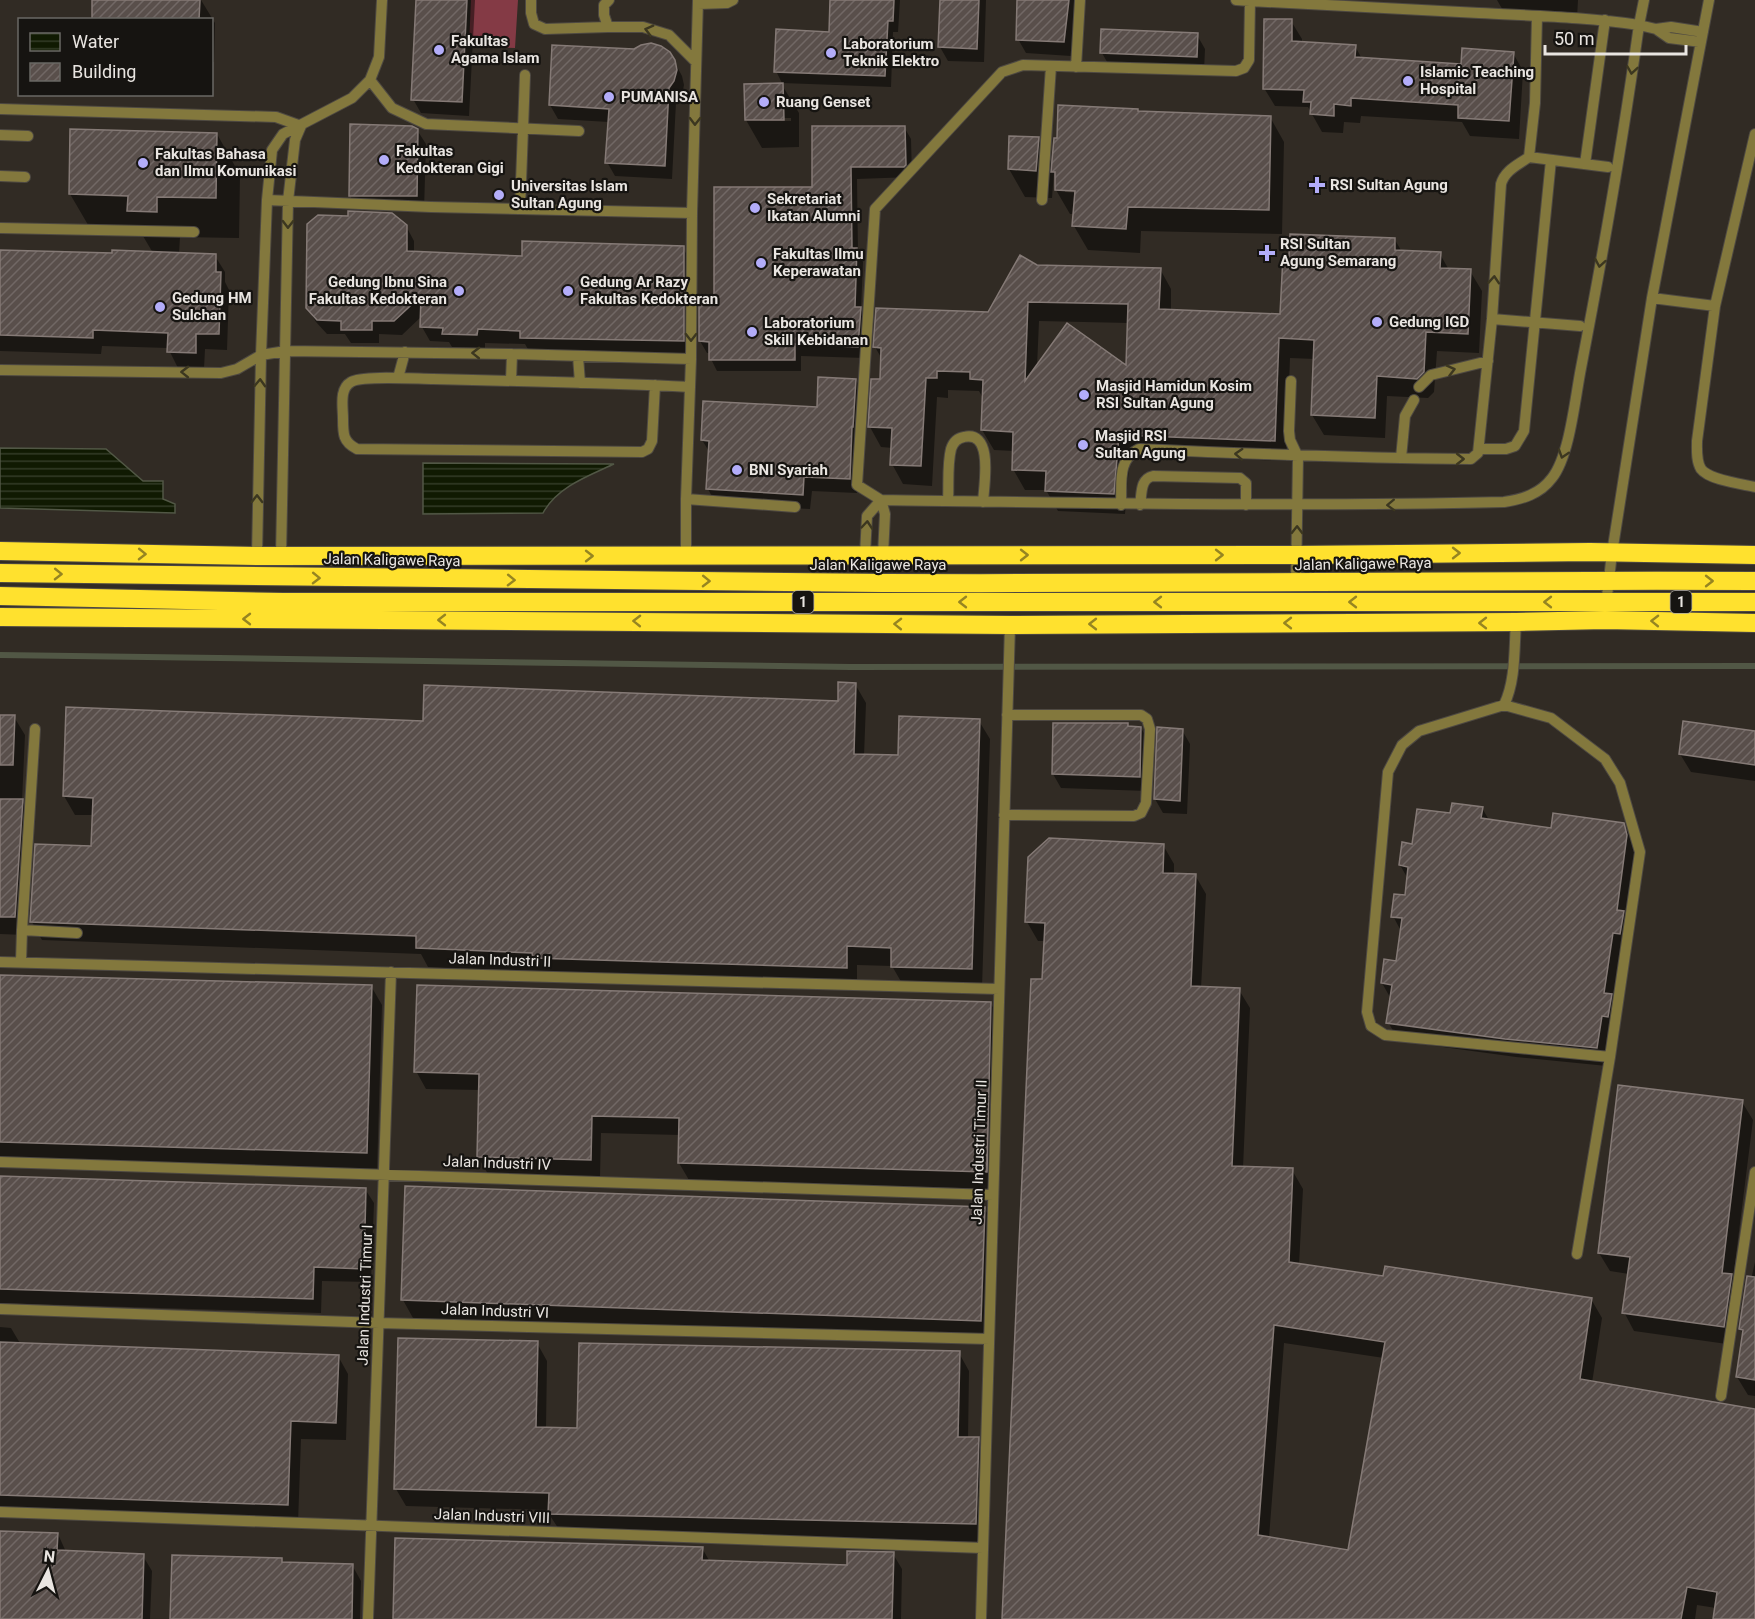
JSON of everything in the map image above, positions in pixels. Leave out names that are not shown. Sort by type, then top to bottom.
[{"type":"highway","points":[[0,551],[257,556],[1612,553],[1755,555]]},
{"type":"highway","points":[[876,555],[880,583],[879,603]]},
{"type":"highway","points":[[257,556],[259,601]]},
{"type":"highway","points":[[281,556],[283,602]]},
{"type":"highway","name":"Jalan Kaligawe Raya","points":[[0,573],[880,583],[1755,581]]},
{"type":"highway","name":"1","points":[[0,596],[283,602],[1755,602]]},
{"type":"highway","points":[[0,617],[1009,631],[1516,627],[1605,620],[1755,623]]},
{"type":"lane","points":[[257,556],[261,355],[267,200],[272,150],[283,134],[352,98],[370,80],[379,57],[382,0]]},
{"type":"lane","points":[[531,0],[534,24],[545,29],[643,27],[669,35],[696,62]]},
{"type":"lane","points":[[608,27],[604,5],[609,0]]},
{"type":"lane","points":[[686,556],[698,2],[727,3],[734,0]]},
{"type":"lane","points":[[1076,67],[1080,0]]},
{"type":"lane","points":[[1236,0],[1605,20],[1656,29],[1671,27],[1702,37]]},
{"type":"lane","points":[[1250,1],[1249,60],[1244,68],[1236,71],[1023,64],[1002,72],[875,209],[857,485],[881,500],[1121,505],[1377,505],[1504,502],[1522,499],[1539,491],[1552,478],[1561,462],[1566,442],[1644,0]]},
{"type":"lane","points":[[1605,620],[1612,553],[1652,298],[1709,0]]},
{"type":"lane","points":[[1529,157],[1535,103],[1537,16]]},
{"type":"lane","points":[[1585,164],[1605,20]]},
{"type":"lane","points":[[1042,200],[1051,66]]},
{"type":"lane","points":[[520,209],[525,75]]},
{"type":"lane","points":[[370,80],[392,108],[426,124],[579,131]]},
{"type":"lane","points":[[0,109],[276,117],[301,126]]},
{"type":"lane","points":[[281,556],[288,201],[294,140],[301,126]]},
{"type":"lane","points":[[1755,134],[1715,306],[1697,441],[1697,459],[1701,469],[1709,475],[1755,487]]},
{"type":"lane","points":[[0,135],[27,136]]},
{"type":"lane","points":[[1121,505],[1123,464],[1129,454],[1139,449],[1298,456],[1471,459],[1476,456],[1480,449],[1503,177],[1509,170],[1529,157],[1608,167]]},
{"type":"lane","points":[[1480,449],[1506,449],[1515,446],[1524,431],[1551,160]]},
{"type":"lane","points":[[0,176],[25,177]]},
{"type":"lane","points":[[267,200],[692,213]]},
{"type":"lane","points":[[0,228],[194,232]]},
{"type":"lane","points":[[1652,298],[1715,306]]},
{"type":"lane","points":[[1491,319],[1580,326]]},
{"type":"lane","points":[[0,370],[221,373],[237,369],[261,355],[286,351],[691,359]]},
{"type":"lane","points":[[398,378],[405,352]]},
{"type":"lane","points":[[511,381],[512,354]]},
{"type":"lane","points":[[578,356],[580,383]]},
{"type":"lane","points":[[1419,387],[1431,375],[1488,361]]},
{"type":"lane","points":[[655,385],[652,441],[642,452],[357,449],[348,444],[343,436],[342,395],[345,386],[354,379],[398,378],[655,385],[690,387]]},
{"type":"lane","points":[[1291,381],[1288,431],[1298,456],[1296,583]]},
{"type":"lane","points":[[1401,458],[1405,416],[1414,400]]},
{"type":"lane","points":[[948,501],[951,450],[955,441],[964,436],[975,437],[982,443],[985,452],[984,502]]},
{"type":"lane","points":[[1140,505],[1143,482],[1147,477],[1153,476],[1240,478],[1246,483],[1246,504]]},
{"type":"lane","points":[[686,499],[795,507]]},
{"type":"lane","points":[[876,555],[867,516],[881,500]]},
{"type":"lane","points":[[876,555],[885,514],[881,500]]},
{"type":"lane","points":[[1504,705],[1512,682],[1516,627]]},
{"type":"lane","name":"Jalan Industri Timur II","points":[[981,1619],[1009,631]]},
{"type":"lane","points":[[1577,1254],[1610,1057],[1640,852],[1620,783],[1605,759],[1551,718],[1504,705],[1419,731],[1402,745],[1388,772],[1367,1012],[1371,1026],[1384,1035],[1610,1057]]},
{"type":"lane","points":[[1004,815],[1134,816],[1141,813],[1146,803],[1150,729],[1147,719],[1141,715],[1007,715]]},
{"type":"lane","points":[[21,962],[34,729]]},
{"type":"lane","points":[[22,930],[77,933]]},
{"type":"lane","name":"Jalan Industri II","points":[[0,962],[999,989]]},
{"type":"lane","name":"Jalan Industri Timur I","points":[[368,1619],[391,972]]},
{"type":"lane","name":"Jalan Industri IV","points":[[0,1162],[993,1195]]},
{"type":"lane","points":[[1721,1396],[1755,1172]]},
{"type":"lane","name":"Jalan Industri VI","points":[[0,1309],[379,1323],[989,1338]]},
{"type":"lane","name":"Jalan Industri VIII","points":[[0,1512],[983,1548]]},
{"type":"shaded area","points":[[471,0],[518,0],[515,48],[469,46]]},
{"type":"water","points":[[0,448],[106,449],[143,481],[163,481],[163,499],[175,504],[175,513],[0,508]]},
{"type":"water","points":[[423,463],[614,464],[565,489],[556,496],[543,513],[423,514]]},
{"type":"building","points":[[92,0],[200,0],[199,18],[92,18]]},
{"type":"building","name":"Fakultas Agama Islam","points":[[416,0],[467,0],[462,102],[411,100]]},
{"type":"building","name":"Laboratorium Teknik Elektro","points":[[830,0],[894,0],[893,21],[888,21],[885,76],[774,72],[776,29],[829,32]]},
{"type":"building","points":[[940,0],[979,0],[977,49],[938,47]]},
{"type":"building","points":[[1017,0],[1069,0],[1064,42],[1016,40]]},
{"type":"building","name":"Islamic Teaching Hospital","points":[[1264,19],[1292,19],[1292,41],[1356,45],[1355,57],[1461,64],[1462,48],[1514,52],[1509,121],[1458,118],[1458,105],[1351,98],[1351,106],[1334,104],[1334,116],[1310,114],[1311,102],[1303,102],[1304,90],[1263,89]]},
{"type":"building","points":[[1101,29],[1198,33],[1197,57],[1100,53]]},
{"type":"building","name":"PUMANISA","points":[[651,43],[670,52],[677,70],[669,88],[665,166],[605,163],[609,109],[549,105],[552,45],[634,49]]},
{"type":"building","name":"Ruang Genset","points":[[783,83],[784,120],[745,120],[744,84]]},
{"type":"building","points":[[1058,105],[1138,109],[1138,111],[1271,116],[1269,210],[1128,207],[1126,229],[1072,226],[1075,191],[1055,190],[1055,172],[1051,172],[1054,138],[1057,138]]},
{"type":"building","name":"Fakultas Kedokteran Gigi","points":[[350,124],[412,126],[418,129],[417,196],[349,196]]},
{"type":"building","points":[[812,126],[905,126],[906,165],[904,167],[851,167],[852,248],[857,248],[855,307],[861,307],[858,347],[795,344],[795,360],[709,360],[709,342],[699,341],[699,304],[714,304],[714,187],[812,187]]},
{"type":"building","name":"Fakultas Bahasa dan Ilmu Komunikasi","points":[[70,129],[217,133],[216,198],[157,197],[157,212],[127,211],[128,196],[69,194]]},
{"type":"building","points":[[1009,136],[1039,137],[1036,171],[1008,169]]},
{"type":"building","points":[[348,211],[392,213],[407,225],[407,251],[522,256],[522,241],[684,246],[684,341],[520,338],[520,331],[478,329],[477,335],[442,334],[443,328],[420,327],[421,296],[394,321],[372,321],[372,330],[341,330],[341,321],[317,320],[306,308],[307,224],[318,215],[348,216]]},
{"type":"building","points":[[1290,234],[1395,238],[1395,250],[1441,252],[1440,268],[1471,269],[1468,334],[1426,332],[1424,372],[1417,379],[1377,376],[1375,418],[1311,415],[1314,340],[1279,338],[1275,441],[1119,435],[1114,494],[1045,491],[1046,471],[1012,470],[1013,432],[981,430],[983,380],[970,379],[970,372],[937,371],[937,378],[926,378],[921,466],[890,465],[892,428],[868,427],[871,379],[880,379],[881,348],[873,347],[876,308],[988,312],[1020,255],[1037,265],[1161,268],[1159,309],[1280,314],[1283,256],[1289,256]],"holes":[[[1028,302],[1128,304],[1126,365],[1067,323],[1025,381]]]},
{"type":"building","points":[[0,250],[112,253],[112,250],[216,254],[216,272],[221,272],[219,334],[196,334],[196,353],[167,352],[168,333],[93,330],[93,338],[0,335]]},
{"type":"building","points":[[818,377],[856,379],[850,479],[804,477],[803,495],[706,489],[709,441],[701,440],[703,401],[817,407]]},
{"type":"building","points":[[838,682],[856,683],[854,754],[898,755],[899,716],[980,719],[972,969],[891,967],[891,948],[847,946],[847,968],[533,958],[532,953],[416,948],[416,936],[30,922],[35,844],[91,846],[93,798],[63,796],[66,707],[423,721],[424,685],[838,701]]},
{"type":"building","points":[[0,715],[15,715],[13,765],[0,765]]},
{"type":"building","points":[[1683,721],[1755,731],[1755,765],[1679,754]]},
{"type":"building","points":[[1053,723],[1128,723],[1128,726],[1141,727],[1140,777],[1052,774]]},
{"type":"building","points":[[1157,727],[1183,729],[1180,801],[1154,799]]},
{"type":"building","points":[[0,799],[23,799],[15,917],[0,917]]},
{"type":"building","points":[[1452,803],[1483,807],[1481,818],[1551,828],[1553,813],[1624,823],[1627,835],[1617,910],[1624,911],[1620,934],[1613,933],[1604,993],[1612,994],[1608,1017],[1602,1016],[1597,1048],[1505,1039],[1386,1023],[1392,985],[1381,983],[1384,959],[1396,961],[1402,918],[1391,917],[1394,894],[1405,895],[1408,867],[1399,865],[1402,842],[1412,844],[1417,809],[1450,813]]},
{"type":"building","points":[[1049,838],[1164,844],[1163,873],[1196,874],[1191,986],[1240,988],[1232,1166],[1293,1168],[1289,1262],[1383,1276],[1385,1266],[1592,1298],[1580,1379],[1755,1409],[1755,1619],[1713,1619],[1717,1592],[1687,1587],[1681,1619],[1002,1619],[1031,979],[1042,979],[1045,923],[1025,922],[1028,857]],"holes":[[[1274,1325],[1385,1342],[1348,1550],[1258,1535]]]},
{"type":"building","points":[[0,975],[372,985],[367,1153],[0,1142]]},
{"type":"building","points":[[417,985],[991,1002],[987,1172],[678,1163],[679,1118],[592,1116],[591,1160],[477,1157],[479,1074],[414,1072]]},
{"type":"building","points":[[1618,1085],[1743,1100],[1722,1273],[1732,1274],[1724,1327],[1622,1313],[1630,1257],[1598,1253]]},
{"type":"building","points":[[0,1176],[366,1188],[364,1269],[314,1267],[313,1299],[0,1289]]},
{"type":"building","points":[[405,1186],[985,1207],[981,1321],[401,1300]]},
{"type":"building","points":[[1747,1276],[1755,1277],[1755,1380],[1736,1377],[1743,1330],[1739,1329]]},
{"type":"building","points":[[398,1338],[538,1341],[536,1427],[577,1428],[579,1343],[960,1351],[958,1437],[979,1437],[976,1524],[548,1514],[549,1493],[394,1489]]},
{"type":"building","points":[[0,1342],[339,1355],[336,1423],[291,1421],[288,1505],[0,1495]]},
{"type":"building","points":[[0,1531],[58,1533],[57,1550],[144,1554],[142,1619],[0,1619]]},
{"type":"building","points":[[395,1538],[703,1547],[702,1560],[847,1565],[847,1551],[894,1552],[892,1619],[393,1619]]},
{"type":"building","points":[[172,1555],[282,1558],[282,1562],[353,1564],[352,1619],[170,1619]]},
{"type":"waterway","points":[[0,655],[851,667],[1755,666]]},
{"type":"place","name":"Fakultas Agama Islam","points":[[439,50]]},
{"type":"place","name":"Laboratorium Teknik Elektro","points":[[831,53]]},
{"type":"place","name":"Islamic Teaching Hospital","points":[[1408,81]]},
{"type":"place","name":"PUMANISA","points":[[609,97]]},
{"type":"place","name":"Ruang Genset","points":[[764,102]]},
{"type":"place","name":"Fakultas Kedokteran Gigi","points":[[384,160]]},
{"type":"place","name":"Fakultas Bahasa dan Ilmu Komunikasi","points":[[143,163]]},
{"type":"place","name":"RSI Sultan Agung","points":[[1317,185]]},
{"type":"place","name":"Universitas Islam Sultan Agung","points":[[499,195]]},
{"type":"place","name":"Sekretariat Ikatan Alumni","points":[[755,208]]},
{"type":"place","name":"RSI Sultan Agung Semarang","points":[[1267,253]]},
{"type":"place","name":"Fakultas Ilmu Keperawatan","points":[[761,263]]},
{"type":"place","name":"Gedung Ibnu Sina Fakultas Kedokteran","points":[[459,291]]},
{"type":"place","name":"Gedung Ar Razy Fakultas Kedokteran","points":[[568,291]]},
{"type":"place","name":"Gedung HM Sulchan","points":[[160,307]]},
{"type":"place","name":"Gedung IGD","points":[[1377,322]]},
{"type":"place","name":"Laboratorium Skill Kebidanan","points":[[752,332]]},
{"type":"place","name":"Masjid Hamidun Kosim RSI Sultan Agung","points":[[1084,395]]},
{"type":"place","name":"Masjid RSI Sultan Agung","points":[[1083,445]]},
{"type":"place","name":"BNI Syariah","points":[[737,470]]}]
